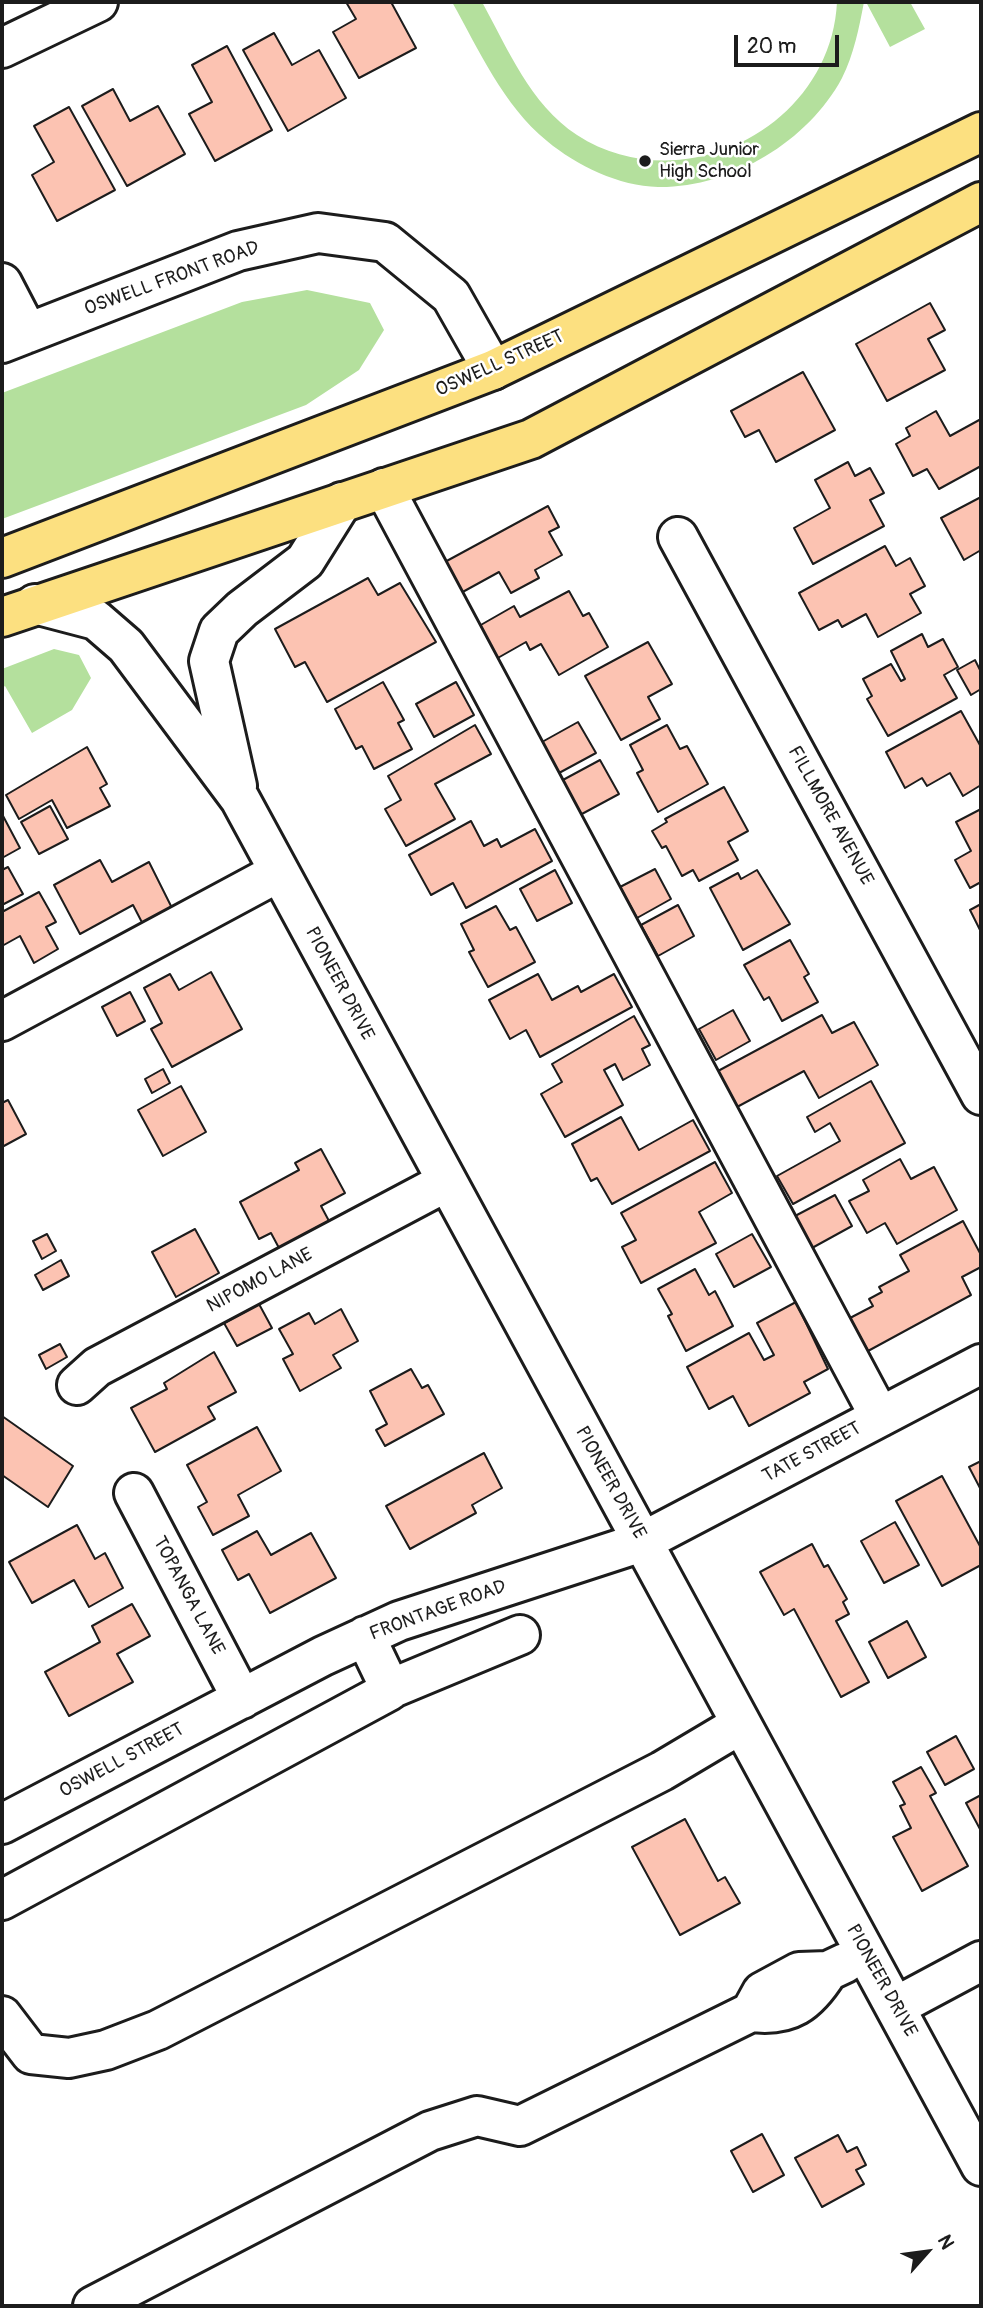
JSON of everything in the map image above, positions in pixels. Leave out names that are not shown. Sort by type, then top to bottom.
[{"type":"main road","name":"OSWELL STREET","points":[[2,558],[493,370],[981,132]]},
{"type":"main road","points":[[18,611],[531,439],[981,202]]},
{"type":"street","points":[[2,48],[98,2]]},
{"type":"street","name":"OSWELL FRONT ROAD","points":[[15,338],[238,251],[318,233],[385,242],[451,296],[493,370]]},
{"type":"street","points":[[2,283],[15,338]]},
{"type":"street","points":[[384,488],[880,1417]]},
{"type":"street","name":"PIONEER DRIVE","points":[[240,799],[209,661],[219,631],[242,609],[305,561],[342,502]]},
{"type":"street","name":"FILLMORE AVENUE","points":[[678,537],[981,1095]]},
{"type":"street","name":"PIONEER DRIVE","points":[[18,611],[96,620],[126,646],[240,799],[981,2166]]},
{"type":"street","points":[[2,1021],[279,872]]},
{"type":"street","name":"NIPOMO LANE","points":[[76,1385],[97,1367],[446,1182]]},
{"type":"street","name":"TATE STREET","points":[[642,1542],[981,1364]]},
{"type":"street","name":"TOPANGA LANE","points":[[134,1493],[242,1699]]},
{"type":"street","name":"FRONTAGE ROAD","points":[[242,1699],[399,1621],[642,1542]]},
{"type":"street","points":[[389,1686],[395,1687],[520,1635]]},
{"type":"street","points":[[2,1900],[389,1691],[365,1636]]},
{"type":"street","name":"OSWELL STREET","points":[[2,1824],[242,1699]]},
{"type":"street","points":[[2,2016],[31,2054],[69,2057],[106,2050],[158,2030],[662,1770],[741,1724]]},
{"type":"street","points":[[93,2306],[430,2131],[477,2116],[520,2126],[751,2012],[762,1992],[799,1972],[828,1971],[865,1953]]},
{"type":"street","points":[[895,2007],[981,1961]]},
{"type":"green space","points":[[452,2],[482,2],[533,92],[560,122],[577,135],[618,154],[661,160],[704,156],[744,141],[780,117],[809,85],[828,46],[837,2],[864,2],[856,41],[842,78],[809,122],[788,141],[739,170],[685,185],[658,187],[628,183],[599,173],[572,159],[531,127],[517,111],[482,58]]},
{"type":"green space","points":[[866,2],[910,2],[925,29],[890,47]]},
{"type":"green space","points":[[307,290],[370,303],[384,330],[359,370],[306,405],[2,519],[2,393],[242,302]]},
{"type":"green space","points":[[54,649],[79,655],[91,678],[72,710],[32,733],[5,686],[2,688],[2,669]]},
{"type":"building","points":[[346,2],[391,2],[416,48],[359,78],[333,32],[356,19]]},
{"type":"building","points":[[274,33],[292,65],[319,50],[346,98],[288,131],[243,50]]},
{"type":"building","points":[[227,46],[272,130],[215,161],[189,114],[212,102],[192,65]]},
{"type":"building","points":[[113,89],[130,121],[158,106],[185,154],[127,186],[82,106]]},
{"type":"building","points":[[69,107],[115,190],[57,221],[32,175],[54,162],[34,126]]},
{"type":"building","points":[[930,303],[945,330],[928,339],[945,370],[887,401],[856,344]]},
{"type":"building","points":[[803,372],[835,430],[776,462],[759,430],[745,437],[731,411]]},
{"type":"building","points":[[936,411],[950,436],[981,419],[981,466],[939,489],[927,469],[913,476],[896,444],[910,436],[906,428]]},
{"type":"building","points":[[848,462],[855,476],[870,468],[884,493],[870,500],[884,526],[813,564],[794,528],[830,508],[815,480]]},
{"type":"building","points":[[981,497],[981,550],[964,560],[941,518]]},
{"type":"building","points":[[548,506],[559,527],[549,532],[562,555],[535,570],[539,578],[511,593],[499,572],[459,594],[443,563]]},
{"type":"building","points":[[885,546],[896,566],[910,558],[925,586],[910,594],[921,613],[878,637],[866,614],[842,627],[838,620],[819,630],[799,593]]},
{"type":"building","points":[[368,578],[378,595],[400,583],[436,642],[327,702],[305,662],[295,667],[275,629]]},
{"type":"building","points":[[569,591],[583,616],[589,613],[608,647],[559,675],[541,644],[530,650],[526,642],[496,659],[479,626],[514,606],[520,617]]},
{"type":"building","points":[[922,634],[928,647],[943,639],[958,667],[944,675],[957,698],[888,736],[867,699],[872,696],[863,679],[891,664],[901,681],[905,679],[891,651]]},
{"type":"building","points":[[648,642],[672,684],[648,697],[660,719],[621,740],[585,676]]},
{"type":"building","points":[[975,660],[981,672],[981,689],[971,695],[957,670]]},
{"type":"building","points":[[383,682],[404,720],[398,723],[412,749],[374,769],[362,746],[356,749],[335,709]]},
{"type":"building","points":[[456,682],[474,715],[434,737],[416,704]]},
{"type":"building","points":[[961,711],[981,747],[981,785],[963,796],[950,773],[927,786],[922,778],[905,788],[886,752]]},
{"type":"building","points":[[578,722],[596,753],[559,773],[542,742]]},
{"type":"building","points":[[475,725],[491,754],[435,784],[455,819],[406,846],[385,809],[401,800],[388,776]]},
{"type":"building","points":[[667,725],[680,749],[687,746],[708,784],[658,812],[637,773],[643,770],[630,745]]},
{"type":"building","points":[[87,747],[107,784],[100,788],[110,806],[67,828],[52,800],[19,819],[6,795]]},
{"type":"building","points":[[600,760],[619,794],[580,815],[561,781]]},
{"type":"building","points":[[724,787],[748,831],[728,842],[738,860],[699,881],[693,870],[682,876],[666,846],[662,848],[652,831],[667,822],[665,819]]},
{"type":"building","points":[[50,806],[68,839],[39,854],[21,822]]},
{"type":"building","points":[[981,809],[981,882],[970,888],[955,860],[971,851],[956,822]]},
{"type":"building","points":[[2,814],[20,848],[2,858]]},
{"type":"building","points":[[471,821],[484,846],[497,839],[501,847],[535,829],[552,861],[466,908],[453,883],[431,895],[409,855]]},
{"type":"building","points":[[100,860],[112,882],[149,862],[178,920],[149,936],[133,905],[80,934],[54,885]]},
{"type":"building","points":[[8,867],[23,894],[2,905],[2,870]]},
{"type":"building","points":[[655,869],[671,899],[637,918],[620,887]]},
{"type":"building","points":[[555,870],[572,903],[537,921],[520,889]]},
{"type":"building","points":[[757,870],[790,924],[743,950],[710,888],[738,873],[741,879]]},
{"type":"building","points":[[39,892],[56,922],[46,927],[58,949],[34,963],[20,936],[2,946],[2,912]]},
{"type":"building","points":[[981,904],[981,932],[970,910]]},
{"type":"building","points":[[678,905],[694,936],[658,956],[641,925]]},
{"type":"building","points":[[496,906],[510,930],[516,927],[535,962],[488,987],[469,952],[474,950],[461,924]]},
{"type":"building","points":[[790,940],[809,974],[804,977],[818,1002],[782,1021],[769,997],[764,1000],[744,965]]},
{"type":"building","points":[[211,972],[242,1029],[172,1067],[151,1029],[162,1023],[144,988],[170,974],[179,990]]},
{"type":"building","points":[[538,974],[552,1000],[578,986],[581,992],[614,974],[632,1007],[540,1057],[526,1030],[510,1039],[489,1000]]},
{"type":"building","points":[[130,992],[145,1021],[117,1036],[102,1007]]},
{"type":"building","points":[[733,1010],[750,1041],[716,1060],[699,1029]]},
{"type":"building","points":[[822,1015],[832,1033],[854,1022],[878,1065],[819,1098],[804,1071],[737,1107],[718,1071]]},
{"type":"building","points":[[634,1016],[650,1045],[642,1049],[650,1065],[623,1080],[615,1064],[604,1070],[623,1105],[565,1137],[541,1094],[562,1082],[552,1064]]},
{"type":"building","points":[[163,1069],[170,1083],[152,1093],[145,1079]]},
{"type":"building","points":[[871,1081],[905,1143],[793,1204],[777,1176],[840,1141],[830,1123],[815,1132],[807,1117]]},
{"type":"building","points":[[181,1086],[206,1132],[163,1156],[138,1110]]},
{"type":"building","points":[[8,1100],[26,1134],[2,1147],[2,1103]]},
{"type":"building","points":[[621,1117],[639,1150],[693,1120],[710,1151],[612,1204],[597,1178],[591,1181],[572,1144]]},
{"type":"building","points":[[321,1149],[345,1193],[321,1206],[329,1221],[279,1248],[271,1233],[259,1239],[240,1202],[299,1170],[295,1163]]},
{"type":"building","points":[[900,1159],[911,1179],[934,1167],[957,1210],[897,1244],[885,1223],[867,1233],[849,1201],[869,1191],[863,1180]]},
{"type":"building","points":[[715,1162],[732,1193],[699,1212],[716,1243],[641,1283],[622,1247],[636,1240],[621,1213]]},
{"type":"building","points":[[835,1195],[852,1226],[812,1248],[795,1216]]},
{"type":"building","points":[[963,1221],[981,1255],[981,1267],[962,1277],[971,1295],[868,1351],[850,1318],[873,1306],[869,1299],[882,1292],[879,1287],[909,1271],[900,1255]]},
{"type":"building","points":[[195,1229],[219,1273],[176,1297],[152,1252]]},
{"type":"building","points":[[47,1234],[56,1251],[42,1259],[33,1241]]},
{"type":"building","points":[[752,1234],[771,1267],[734,1287],[716,1254]]},
{"type":"building","points":[[61,1260],[69,1276],[43,1290],[35,1275]]},
{"type":"building","points":[[695,1269],[709,1295],[715,1291],[733,1326],[686,1351],[668,1316],[672,1314],[658,1289]]},
{"type":"building","points":[[796,1302],[828,1369],[804,1382],[810,1393],[749,1426],[733,1396],[709,1409],[687,1367],[749,1333],[764,1360],[774,1355],[757,1323]]},
{"type":"building","points":[[259,1304],[272,1328],[237,1346],[224,1323]]},
{"type":"building","points":[[341,1309],[358,1341],[333,1355],[341,1368],[300,1391],[283,1359],[293,1354],[279,1329],[309,1313],[315,1324]]},
{"type":"building","points":[[60,1344],[67,1357],[46,1369],[39,1355]]},
{"type":"building","points":[[214,1352],[236,1392],[208,1407],[215,1419],[155,1452],[131,1408],[167,1389],[164,1383]]},
{"type":"building","points":[[411,1369],[422,1388],[428,1385],[444,1414],[385,1446],[376,1430],[387,1424],[370,1391]]},
{"type":"building","points":[[2,1416],[73,1466],[48,1507],[2,1475]]},
{"type":"building","points":[[257,1427],[281,1471],[238,1495],[249,1516],[213,1535],[198,1507],[207,1502],[187,1465]]},
{"type":"building","points":[[484,1453],[502,1488],[472,1505],[476,1513],[410,1549],[386,1506]]},
{"type":"building","points":[[981,1461],[981,1490],[969,1467]]},
{"type":"building","points":[[942,1476],[981,1548],[981,1565],[942,1586],[896,1501]]},
{"type":"building","points":[[895,1522],[919,1565],[884,1583],[861,1541]]},
{"type":"building","points":[[77,1525],[95,1559],[105,1553],[123,1588],[89,1607],[74,1580],[32,1603],[9,1562]]},
{"type":"building","points":[[257,1531],[271,1555],[311,1533],[336,1578],[270,1613],[249,1574],[238,1580],[222,1550]]},
{"type":"building","points":[[812,1544],[824,1567],[828,1565],[847,1599],[843,1602],[849,1614],[836,1621],[869,1682],[841,1697],[794,1609],[784,1615],[760,1572]]},
{"type":"building","points":[[132,1604],[150,1636],[117,1654],[133,1682],[69,1716],[45,1672],[100,1642],[92,1626]]},
{"type":"building","points":[[907,1621],[926,1657],[888,1678],[869,1642]]},
{"type":"building","points":[[956,1736],[974,1769],[945,1785],[927,1752]]},
{"type":"building","points":[[921,1767],[936,1793],[930,1796],[968,1866],[922,1891],[893,1837],[911,1828],[900,1806],[905,1804],[893,1782]]},
{"type":"building","points":[[981,1795],[981,1831],[966,1803]]},
{"type":"building","points":[[685,1819],[718,1881],[725,1877],[740,1903],[680,1935],[632,1847]]},
{"type":"building","points":[[762,2134],[784,2175],[753,2192],[731,2151]]},
{"type":"building","points":[[838,2135],[847,2152],[857,2147],[866,2165],[856,2170],[864,2184],[822,2207],[795,2158]]},
{"type":"place","name":"Sierra Junior High School","points":[[645,161]]}]
